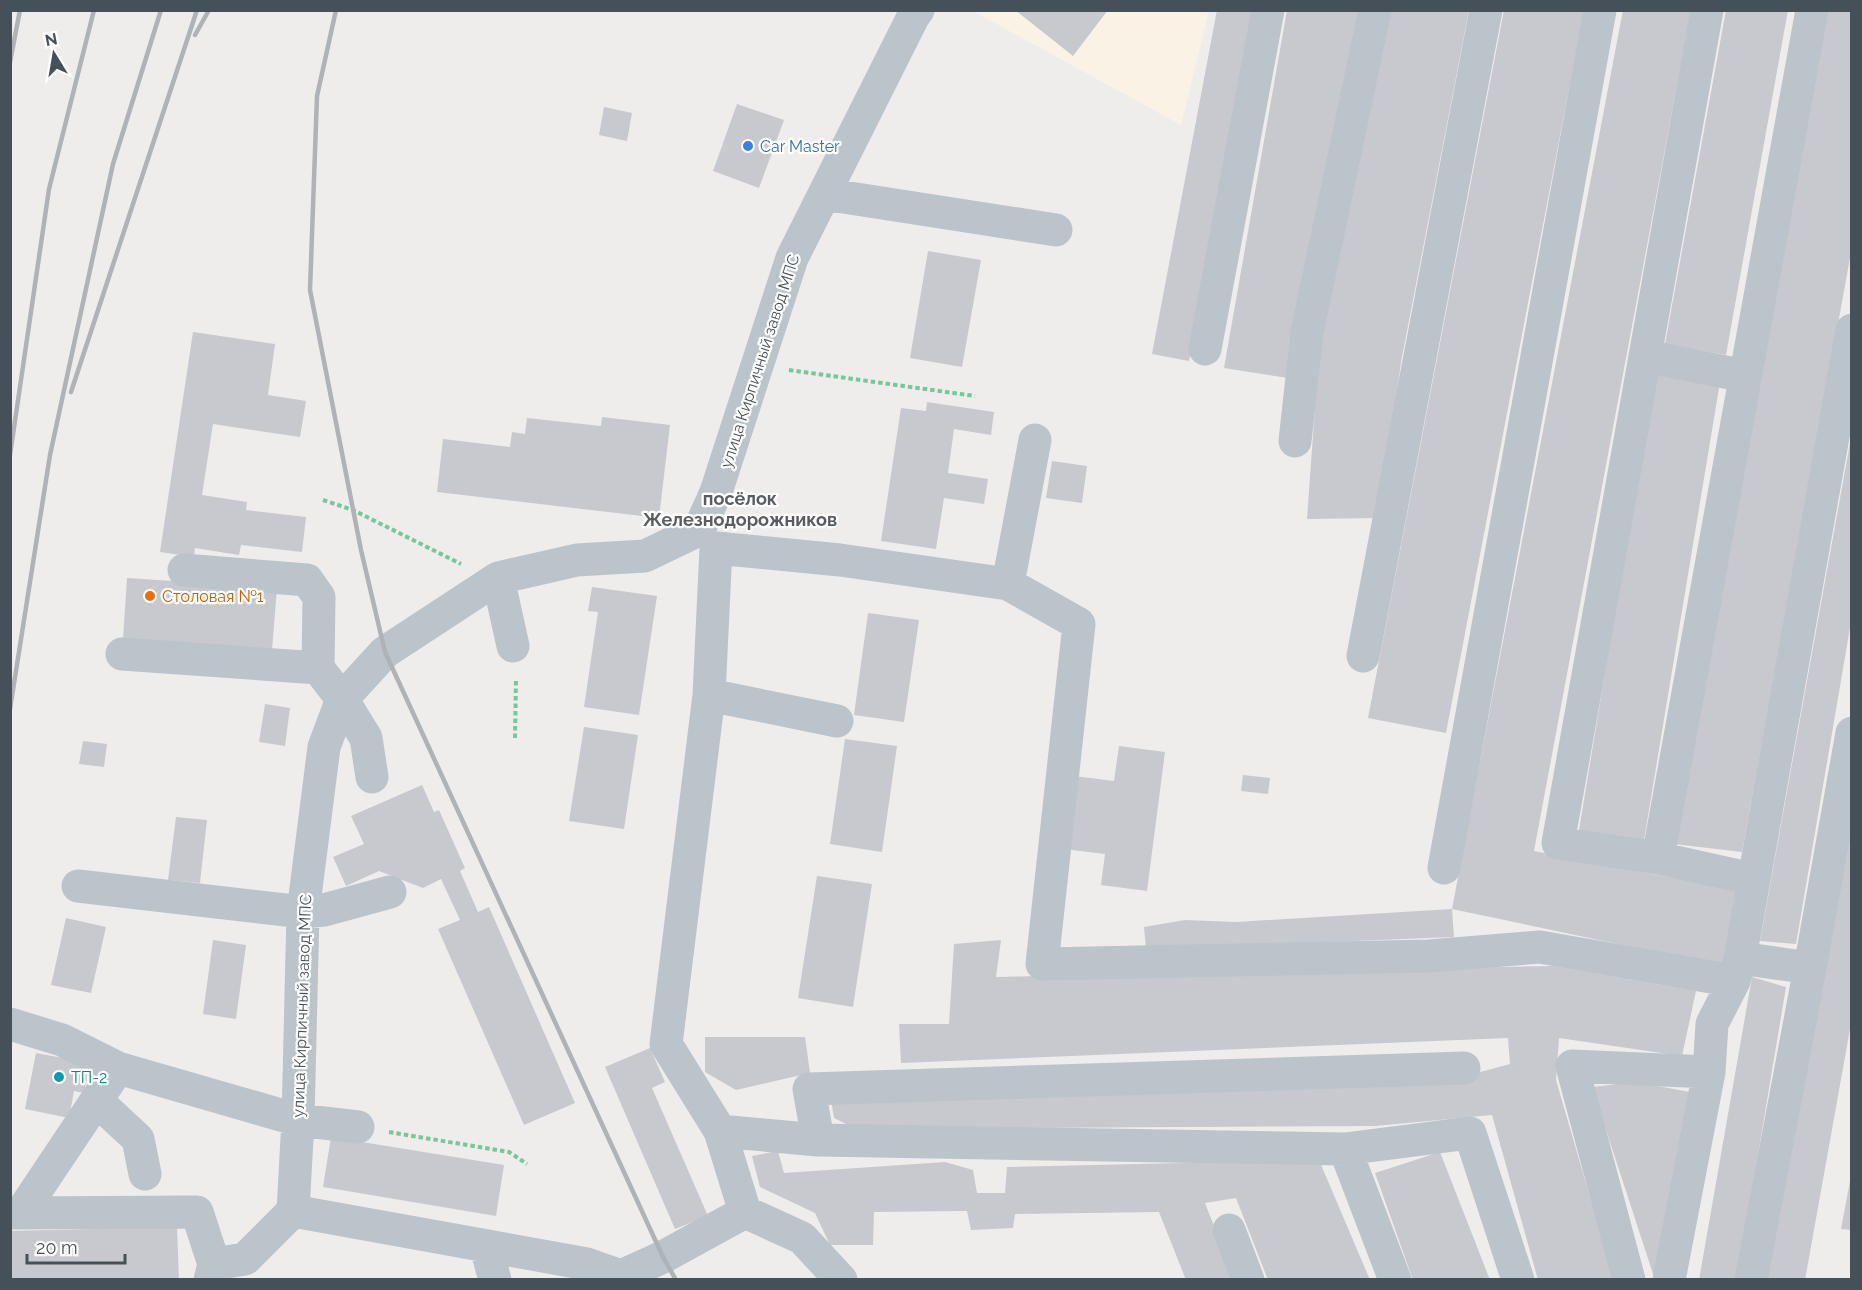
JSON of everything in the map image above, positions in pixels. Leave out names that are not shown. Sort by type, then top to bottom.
[{"type":"street","name":"улица Кирпичный завод МПС","points":[[292,1211],[298,1120],[303,912],[324,747],[342,699],[385,652],[498,578],[577,560],[645,556],[707,539],[716,492],[792,258],[918,10]]},
{"type":"street","points":[[1205,349],[1268,10]]},
{"type":"street","points":[[1295,441],[1307,332],[1375,10]]},
{"type":"street","points":[[1363,656],[1486,10]]},
{"type":"street","points":[[1444,868],[1600,10]]},
{"type":"street","points":[[1707,10],[1558,843],[1658,858],[1753,879]]},
{"type":"street","points":[[1658,858],[1812,10]]},
{"type":"street","points":[[824,194],[1056,230]]},
{"type":"street","points":[[1669,1280],[1709,1072],[1712,1024],[1737,969],[1851,330]]},
{"type":"street","points":[[1645,356],[1745,376]]},
{"type":"street","points":[[1008,584],[1035,440]]},
{"type":"street","points":[[841,1280],[802,1238],[745,1212],[720,1131],[666,1044],[709,695],[707,539],[1008,584],[1079,624],[1042,964],[1428,956],[1540,947],[1737,969],[1810,968]]},
{"type":"street","points":[[184,570],[307,580],[319,597],[318,668],[342,699],[366,738],[372,777]]},
{"type":"street","points":[[498,578],[513,646]]},
{"type":"street","points":[[122,654],[318,668]]},
{"type":"street","points":[[709,695],[837,721]]},
{"type":"street","points":[[1751,1280],[1810,968],[1851,733]]},
{"type":"street","points":[[78,886],[303,912],[324,910],[390,892]]},
{"type":"street","points":[[10,1024],[62,1040],[118,1068],[298,1120],[358,1127]]},
{"type":"street","points":[[1629,1280],[1572,1066],[1709,1072]]},
{"type":"street","points":[[16,1213],[97,1101],[118,1068]]},
{"type":"street","points":[[818,1140],[809,1089],[1464,1068]]},
{"type":"street","points":[[97,1101],[138,1139],[145,1174]]},
{"type":"street","points":[[720,1131],[818,1140],[1345,1149],[1470,1133],[1518,1280]]},
{"type":"street","points":[[1345,1149],[1395,1280]]},
{"type":"street","points":[[16,1213],[197,1212],[229,1270],[292,1211],[587,1264],[622,1278],[745,1212]]},
{"type":"street","points":[[1229,1230],[1248,1280]]},
{"type":"street","points":[[486,1247],[495,1280]]},
{"type":"path","points":[[758,366],[975,396]]},
{"type":"path","points":[[323,500],[353,510],[474,571],[498,578]]},
{"type":"path","points":[[513,646],[518,692],[515,738]]},
{"type":"path","points":[[358,1127],[509,1152],[528,1164]]},
{"type":"shaded area","points":[[973,11],[1209,11],[1181,125]]},
{"type":"building","points":[[1015,10],[1108,10],[1073,56]]},
{"type":"building","points":[[1217,10],[1254,10],[1189,361],[1152,354]]},
{"type":"building","points":[[1287,10],[1359,10],[1288,378],[1224,368]]},
{"type":"building","points":[[1390,10],[1469,10],[1401,362],[1380,518],[1307,519],[1319,351]]},
{"type":"building","points":[[1504,10],[1584,10],[1446,733],[1368,718]]},
{"type":"building","points":[[1623,10],[1691,10],[1534,851],[1736,890],[1722,966],[1452,909]]},
{"type":"building","points":[[1726,10],[1788,10],[1726,355],[1665,344]]},
{"type":"building","points":[[1825,10],[1852,10],[1852,247],[1742,852],[1674,844]]},
{"type":"building","name":"Car Master","points":[[737,104],[784,120],[759,188],[713,171]]},
{"type":"building","points":[[604,107],[632,113],[627,141],[599,135]]},
{"type":"building","points":[[928,251],[981,260],[962,367],[910,358]]},
{"type":"building","points":[[193,332],[275,344],[268,395],[306,401],[300,437],[213,424],[202,495],[247,502],[246,510],[306,517],[302,552],[241,545],[239,555],[195,548],[194,557],[160,552]]},
{"type":"building","points":[[1655,371],[1720,382],[1644,840],[1579,830]]},
{"type":"building","points":[[927,402],[994,412],[991,435],[954,429],[948,473],[988,479],[984,504],[944,498],[936,549],[881,541],[901,408],[926,411]]},
{"type":"building","points":[[602,417],[670,425],[659,518],[437,492],[443,439],[510,447],[512,432],[525,434],[527,418],[601,426]]},
{"type":"building","points":[[1850,443],[1852,616],[1796,944],[1760,941]]},
{"type":"building","points":[[1052,461],[1087,466],[1082,503],[1046,498]]},
{"type":"building","points":[[127,578],[277,588],[272,650],[123,639]]},
{"type":"building","points":[[592,587],[657,596],[639,715],[584,707],[598,612],[588,611]]},
{"type":"building","points":[[868,613],[919,620],[904,722],[854,715]]},
{"type":"building","points":[[265,704],[290,708],[285,746],[259,742]]},
{"type":"building","points":[[584,727],[638,735],[624,829],[569,821]]},
{"type":"building","points":[[845,739],[897,746],[882,852],[830,844]]},
{"type":"building","points":[[83,741],[107,744],[104,767],[79,764]]},
{"type":"building","points":[[1119,746],[1165,752],[1147,891],[1101,885],[1105,854],[1064,849],[1074,776],[1114,781]]},
{"type":"building","points":[[1243,775],[1270,778],[1268,794],[1241,791]]},
{"type":"building","points":[[422,785],[434,812],[439,810],[465,868],[460,871],[478,912],[489,907],[575,1103],[524,1125],[438,929],[460,920],[441,879],[423,888],[379,871],[346,886],[333,857],[364,844],[351,816]]},
{"type":"building","points":[[1852,811],[1852,1018],[1805,1280],[1766,1280]]},
{"type":"building","points":[[176,817],[207,820],[200,883],[168,880]]},
{"type":"building","points":[[817,876],[872,884],[853,1007],[798,998]]},
{"type":"building","points":[[1452,909],[1454,937],[1146,949],[1144,927],[1185,920],[1236,922]]},
{"type":"building","points":[[66,918],[106,927],[91,993],[51,985]]},
{"type":"building","points":[[213,940],[246,945],[236,1019],[203,1014]]},
{"type":"building","points":[[1001,940],[996,977],[1554,966],[1696,991],[1682,1056],[1559,1038],[1556,1080],[1614,1280],[1538,1280],[1492,1115],[1375,1126],[856,1129],[834,1118],[831,1100],[1447,1081],[1510,1064],[1508,1038],[901,1063],[899,1024],[949,1024],[954,944]]},
{"type":"building","points":[[1752,977],[1786,987],[1737,1280],[1699,1280]]},
{"type":"building","points":[[705,1037],[805,1037],[810,1073],[736,1090],[705,1072]]},
{"type":"building","points":[[650,1048],[665,1082],[652,1088],[708,1216],[675,1229],[605,1067]]},
{"type":"building","name":"ТП-2","points":[[36,1053],[90,1063],[84,1093],[74,1091],[69,1118],[25,1109]]},
{"type":"building","points":[[1636,1082],[1690,1092],[1655,1280],[1592,1087]]},
{"type":"building","points":[[331,1137],[504,1165],[496,1216],[323,1187]]},
{"type":"building","points":[[778,1151],[784,1173],[945,1162],[973,1170],[977,1193],[1005,1193],[1007,1167],[1319,1160],[1370,1280],[1268,1280],[1236,1198],[1205,1203],[1235,1280],[1186,1280],[1159,1212],[1015,1214],[1013,1228],[971,1230],[967,1211],[874,1212],[873,1245],[830,1245],[815,1213],[760,1187],[752,1156]]},
{"type":"building","points":[[1440,1152],[1490,1280],[1413,1280],[1375,1173]]},
{"type":"building","points":[[1850,1181],[1852,1181],[1852,1230],[1841,1229]]},
{"type":"building","points":[[177,1227],[179,1280],[10,1280],[10,1231]]},
{"type":"railway","points":[[10,62],[20,10]]},
{"type":"railway","points":[[10,455],[49,189],[94,10]]},
{"type":"railway","points":[[10,709],[50,455],[113,164],[161,10]]},
{"type":"railway","points":[[71,392],[197,10]]},
{"type":"railway","points":[[195,35],[209,10]]},
{"type":"railway","points":[[336,10],[317,96],[310,290],[361,550],[385,652],[663,1257],[676,1280]]},
{"type":"place","name":"Car Master","points":[[748,146]]},
{"type":"place","name":"Столовая №1","points":[[150,596]]},
{"type":"place","name":"ТП-2","points":[[59,1077]]},
{"type":"district","name":"посёлок Железнодорожников","points":[[740,508]]}]
